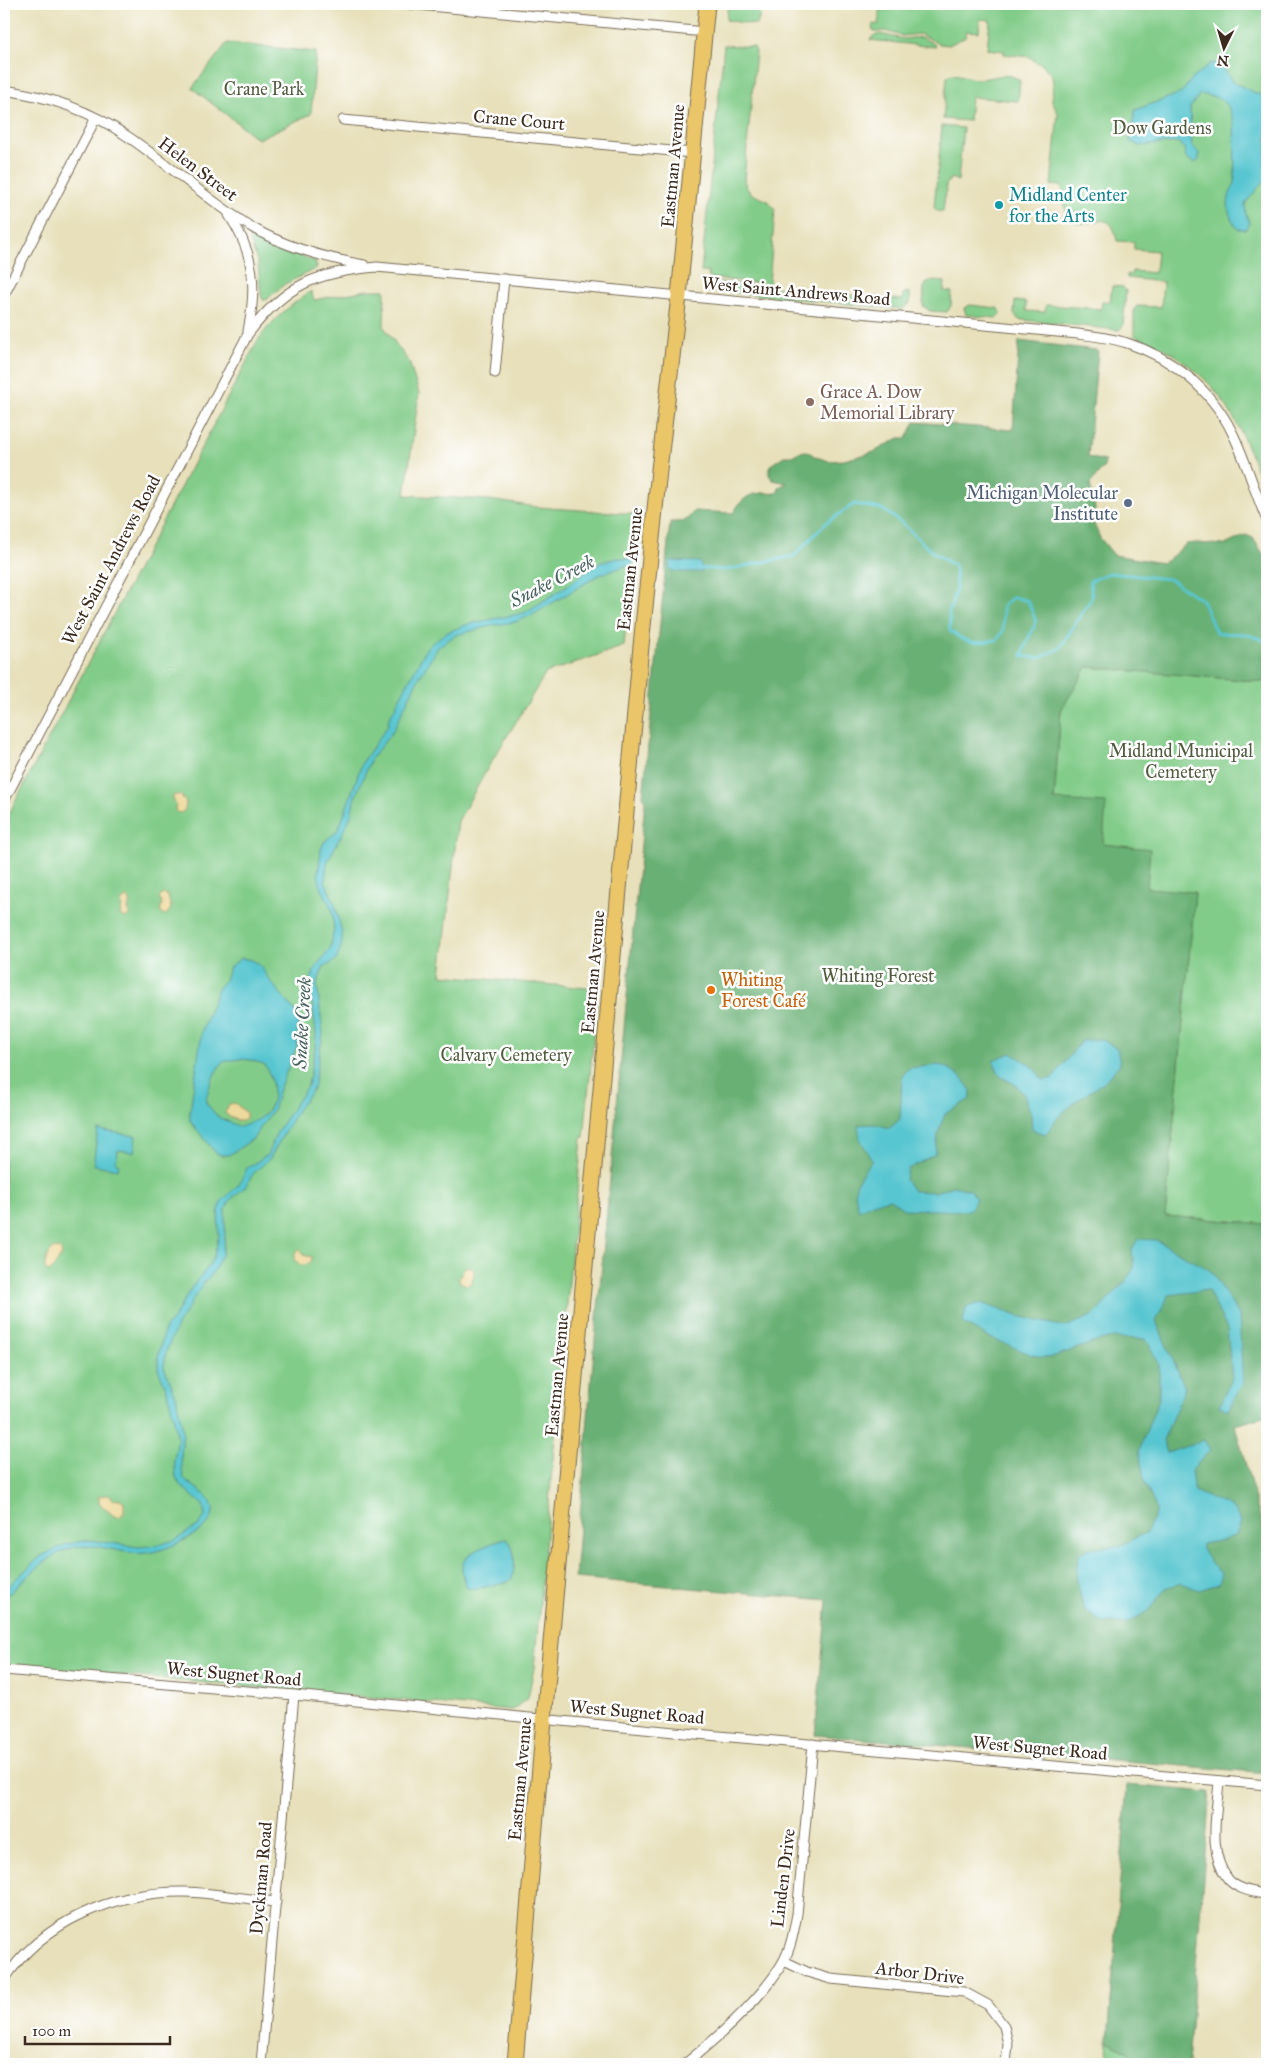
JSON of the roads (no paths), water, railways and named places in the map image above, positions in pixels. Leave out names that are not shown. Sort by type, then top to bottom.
[{"type":"main road","name":"Eastman Avenue","points":[[515,2064],[544,1720],[643,626],[679,296],[707,4]]},
{"type":"street","points":[[408,4],[705,32]]},
{"type":"street","name":"Helen Street","points":[[4,90],[69,106],[96,118],[127,136],[254,229],[295,247],[338,260],[377,267]]},
{"type":"street","points":[[4,295],[96,118]]},
{"type":"street","name":"Crane Court","points":[[343,120],[693,153]]},
{"type":"street","name":"West Saint Andrews Road","points":[[226,210],[243,239],[253,274],[254,304],[248,334]]},
{"type":"street","name":"West Saint Andrews Road","points":[[4,801],[248,334],[276,302],[302,284],[324,274],[350,269],[377,267],[1078,334],[1125,342],[1150,351],[1175,367],[1198,385],[1222,413],[1239,448],[1267,520]]},
{"type":"street","points":[[495,374],[504,279]]},
{"type":"street","name":"West Sugnet Road","points":[[4,1670],[1267,1785]]},
{"type":"street","name":"Dyckman Road","points":[[261,2064],[294,1695]]},
{"type":"street","name":"Linden Drive","points":[[685,2064],[746,2007],[772,1979],[784,1961],[798,1914],[812,1744]]},
{"type":"street","points":[[1219,1781],[1215,1824],[1217,1859],[1229,1880],[1246,1890],[1267,1895]]},
{"type":"street","points":[[4,1980],[41,1938],[78,1915],[114,1902],[148,1894],[185,1892],[276,1902]]},
{"type":"street","name":"Arbor Drive","points":[[784,1961],[807,1972],[831,1979],[964,1992],[988,2005],[1004,2026],[1008,2044],[1006,2064]]},
{"type":"water","points":[[1211,63],[1221,64],[1232,82],[1267,98],[1267,184],[1262,183],[1245,204],[1246,215],[1250,223],[1246,229],[1238,229],[1229,212],[1228,201],[1235,183],[1234,122],[1228,106],[1219,98],[1200,94],[1190,108],[1192,145],[1199,153],[1199,160],[1194,163],[1186,158],[1184,148],[1179,142],[1139,146],[1130,141],[1135,110],[1181,93],[1192,79]]},
{"type":"water","points":[[617,558],[633,559],[633,566],[625,566],[599,575],[534,614],[516,622],[495,625],[456,635],[439,646],[416,683],[393,731],[371,759],[354,800],[351,816],[327,863],[325,881],[335,905],[342,932],[342,943],[337,959],[324,966],[317,984],[323,1033],[313,1089],[298,1109],[270,1158],[253,1174],[246,1186],[230,1200],[225,1211],[225,1237],[222,1255],[214,1271],[202,1285],[177,1326],[166,1352],[164,1367],[176,1396],[183,1431],[181,1457],[183,1477],[209,1498],[213,1506],[213,1515],[209,1522],[193,1536],[168,1548],[150,1553],[132,1553],[92,1546],[68,1549],[44,1562],[10,1593],[4,1596],[4,1590],[41,1556],[67,1544],[90,1540],[139,1547],[158,1545],[175,1540],[199,1525],[205,1516],[203,1505],[180,1485],[176,1477],[174,1460],[178,1439],[168,1393],[158,1369],[158,1356],[165,1328],[172,1321],[192,1287],[208,1267],[215,1253],[219,1235],[218,1214],[221,1202],[239,1184],[247,1168],[267,1155],[278,1130],[308,1085],[315,1050],[316,1033],[310,988],[311,980],[315,968],[330,949],[334,929],[332,910],[320,885],[318,874],[321,849],[324,842],[337,831],[362,763],[388,725],[389,718],[427,647],[445,633],[468,624],[524,613],[599,563]]},
{"type":"water","points":[[670,561],[700,562],[702,572],[676,572],[669,569]]},
{"type":"water","points":[[241,958],[251,960],[260,965],[270,981],[296,1012],[298,1026],[297,1046],[278,1092],[274,1108],[253,1139],[229,1155],[221,1155],[216,1153],[190,1121],[190,1111],[202,1030],[219,986],[225,980],[230,967]],"holes":[[[240,1059],[264,1064],[267,1069],[272,1082],[272,1103],[265,1114],[240,1127],[218,1117],[206,1103],[206,1099],[217,1069],[224,1062]]]},
{"type":"water","points":[[1100,1039],[1117,1048],[1120,1064],[1105,1081],[1075,1102],[1058,1117],[1046,1134],[1032,1130],[1031,1114],[1024,1095],[1016,1085],[1000,1076],[993,1060],[1011,1053],[1031,1065],[1043,1080],[1053,1078],[1081,1041]]},
{"type":"water","points":[[939,1065],[950,1069],[961,1078],[971,1091],[970,1099],[945,1114],[939,1130],[935,1154],[908,1169],[905,1179],[913,1191],[935,1192],[953,1186],[971,1190],[976,1199],[971,1209],[965,1211],[903,1209],[890,1199],[873,1203],[859,1210],[856,1194],[857,1183],[872,1160],[860,1139],[858,1125],[874,1124],[890,1128],[900,1119],[902,1076],[909,1068]]},
{"type":"water","points":[[98,1130],[136,1136],[134,1152],[118,1150],[116,1163],[119,1163],[118,1169],[93,1165]]},
{"type":"water","points":[[1138,1239],[1156,1240],[1211,1271],[1239,1315],[1243,1383],[1228,1410],[1219,1406],[1232,1378],[1227,1329],[1208,1290],[1169,1295],[1156,1321],[1185,1388],[1163,1440],[1167,1453],[1204,1440],[1210,1450],[1191,1471],[1194,1491],[1233,1508],[1241,1522],[1236,1535],[1224,1540],[1202,1544],[1202,1549],[1211,1564],[1221,1573],[1218,1584],[1199,1590],[1181,1583],[1166,1588],[1148,1611],[1127,1623],[1102,1623],[1084,1609],[1076,1579],[1078,1555],[1087,1549],[1120,1546],[1147,1532],[1157,1510],[1144,1481],[1139,1450],[1159,1399],[1159,1364],[1146,1339],[1107,1338],[1049,1358],[1032,1355],[988,1337],[963,1323],[966,1307],[981,1303],[1018,1316],[1065,1327],[1094,1315],[1125,1282],[1134,1268],[1132,1249]]},
{"type":"water","points":[[501,1539],[507,1539],[514,1553],[513,1576],[511,1580],[489,1586],[467,1588],[462,1567],[464,1561],[475,1551]]},
{"type":"waterway","name":"Snake Creek","points":[[697,568],[725,570],[794,556],[826,523],[854,504],[882,509],[903,524],[931,551],[955,566],[956,589],[949,612],[950,631],[967,641],[977,643],[997,640],[1003,631],[1003,606],[1013,597],[1028,601],[1036,622],[1022,656],[1040,658],[1060,648],[1092,597],[1090,581],[1109,573],[1169,579],[1202,600],[1216,633],[1245,634],[1267,641]]},
{"type":"place","name":"Midland Center for the Arts","points":[[999,205]]},
{"type":"place","name":"Grace A. Dow Memorial Library","points":[[810,402]]},
{"type":"place","name":"Michigan Molecular Institute","points":[[1128,503]]},
{"type":"place","name":"Whiting Forest Café","points":[[711,990]]},
{"type":"park label","name":"Crane Park","points":[[264,89]]},
{"type":"park label","name":"Dow Gardens","points":[[1162,128]]},
{"type":"park label","name":"Midland Municipal Cemetery","points":[[1181,761]]},
{"type":"park label","name":"Whiting Forest","points":[[878,976]]},
{"type":"park label","name":"Calvary Cemetery","points":[[506,1055]]}]
